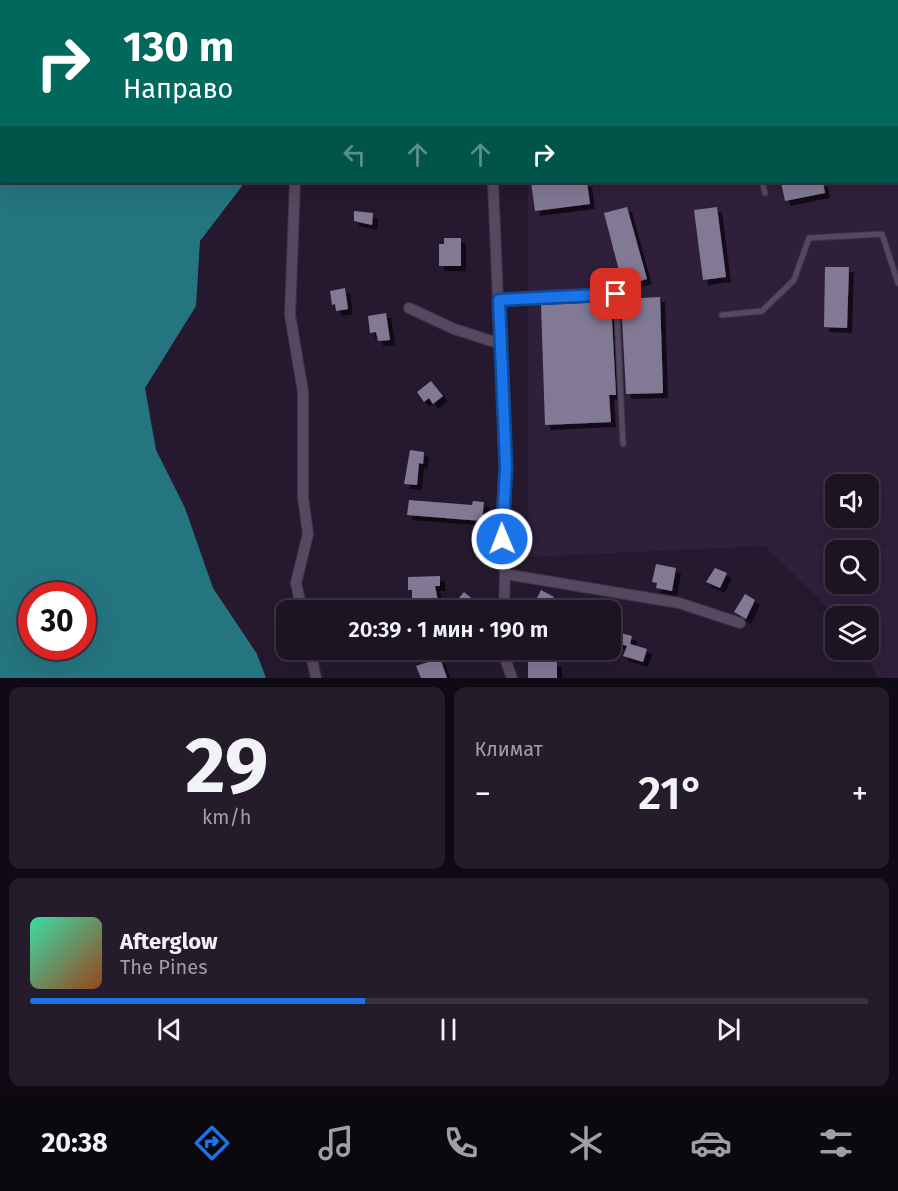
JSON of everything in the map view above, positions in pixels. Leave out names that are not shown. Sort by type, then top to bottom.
[{"type":"street","points":[[295,183],[290,315],[303,392],[303,497],[308,534],[296,583],[300,600]]},
{"type":"street","points":[[493,183],[499,300],[498,343],[504,391],[506,467],[501,521],[504,600]]},
{"type":"street","points":[[409,308],[454,329],[498,343]]},
{"type":"street","points":[[505,574],[679,603],[740,623]]},
{"type":"street","points":[[312,660],[316,678]]},
{"type":"street","points":[[506,660],[512,678]]},
{"type":"lane","points":[[762,183],[765,193]]},
{"type":"lane","points":[[722,315],[762,311],[794,280],[809,238],[882,234],[898,283]]},
{"type":"lane","points":[[499,300],[616,294],[624,444]]},
{"type":"shaded area","points":[[0,183],[240,183],[242,186],[200,241],[196,306],[145,388],[156,450],[185,508],[213,588],[257,654],[266,678],[0,678]]},
{"type":"shaded area","points":[[528,183],[898,183],[898,678],[878,678],[870,660],[879,660],[879,606],[826,606],[765,546],[528,557]]},
{"type":"building","points":[[531,183],[587,183],[590,204],[535,211]]},
{"type":"building","points":[[781,183],[823,183],[825,193],[785,201]]},
{"type":"building","points":[[627,207],[647,279],[623,286],[604,213]]},
{"type":"building","points":[[717,207],[726,277],[703,280],[694,210]]},
{"type":"building","points":[[354,211],[373,213],[372,225],[354,221]]},
{"type":"building","points":[[444,238],[461,238],[461,266],[439,266],[439,244],[444,244]]},
{"type":"building","points":[[825,267],[849,267],[847,328],[824,327]]},
{"type":"building","points":[[345,288],[348,309],[336,311],[335,304],[332,305],[330,291]]},
{"type":"building","points":[[660,297],[663,393],[626,394],[621,299]]},
{"type":"building","points":[[611,302],[616,395],[609,395],[611,422],[545,425],[541,305]]},
{"type":"building","points":[[386,313],[390,340],[378,341],[376,332],[370,333],[368,316]]},
{"type":"building","points":[[431,381],[443,396],[433,404],[429,398],[424,402],[417,392]]},
{"type":"building","points":[[410,450],[424,452],[423,464],[419,463],[417,485],[404,484]]},
{"type":"building","points":[[409,500],[472,505],[473,501],[484,502],[482,521],[407,515]]},
{"type":"building","points":[[656,564],[676,568],[672,591],[656,588],[657,583],[652,582]]},
{"type":"building","points":[[715,568],[727,573],[720,588],[706,582]]},
{"type":"building","points":[[440,576],[440,586],[435,586],[438,600],[412,598],[412,590],[408,590],[408,577]]},
{"type":"building","points":[[541,590],[554,597],[553,600],[536,600]]},
{"type":"building","points":[[464,592],[474,600],[457,600]]},
{"type":"building","points":[[745,594],[755,600],[746,619],[734,612]]},
{"type":"building","points":[[621,633],[632,636],[630,644],[647,649],[643,662],[623,656],[627,646],[621,644]]},
{"type":"building","points":[[441,660],[447,678],[421,678],[416,666]]},
{"type":"building","points":[[528,661],[557,662],[557,678],[528,678]]},
{"type":"route","points":[[502,539],[501,521],[506,467],[504,391],[498,343],[499,300],[616,294]]}]
